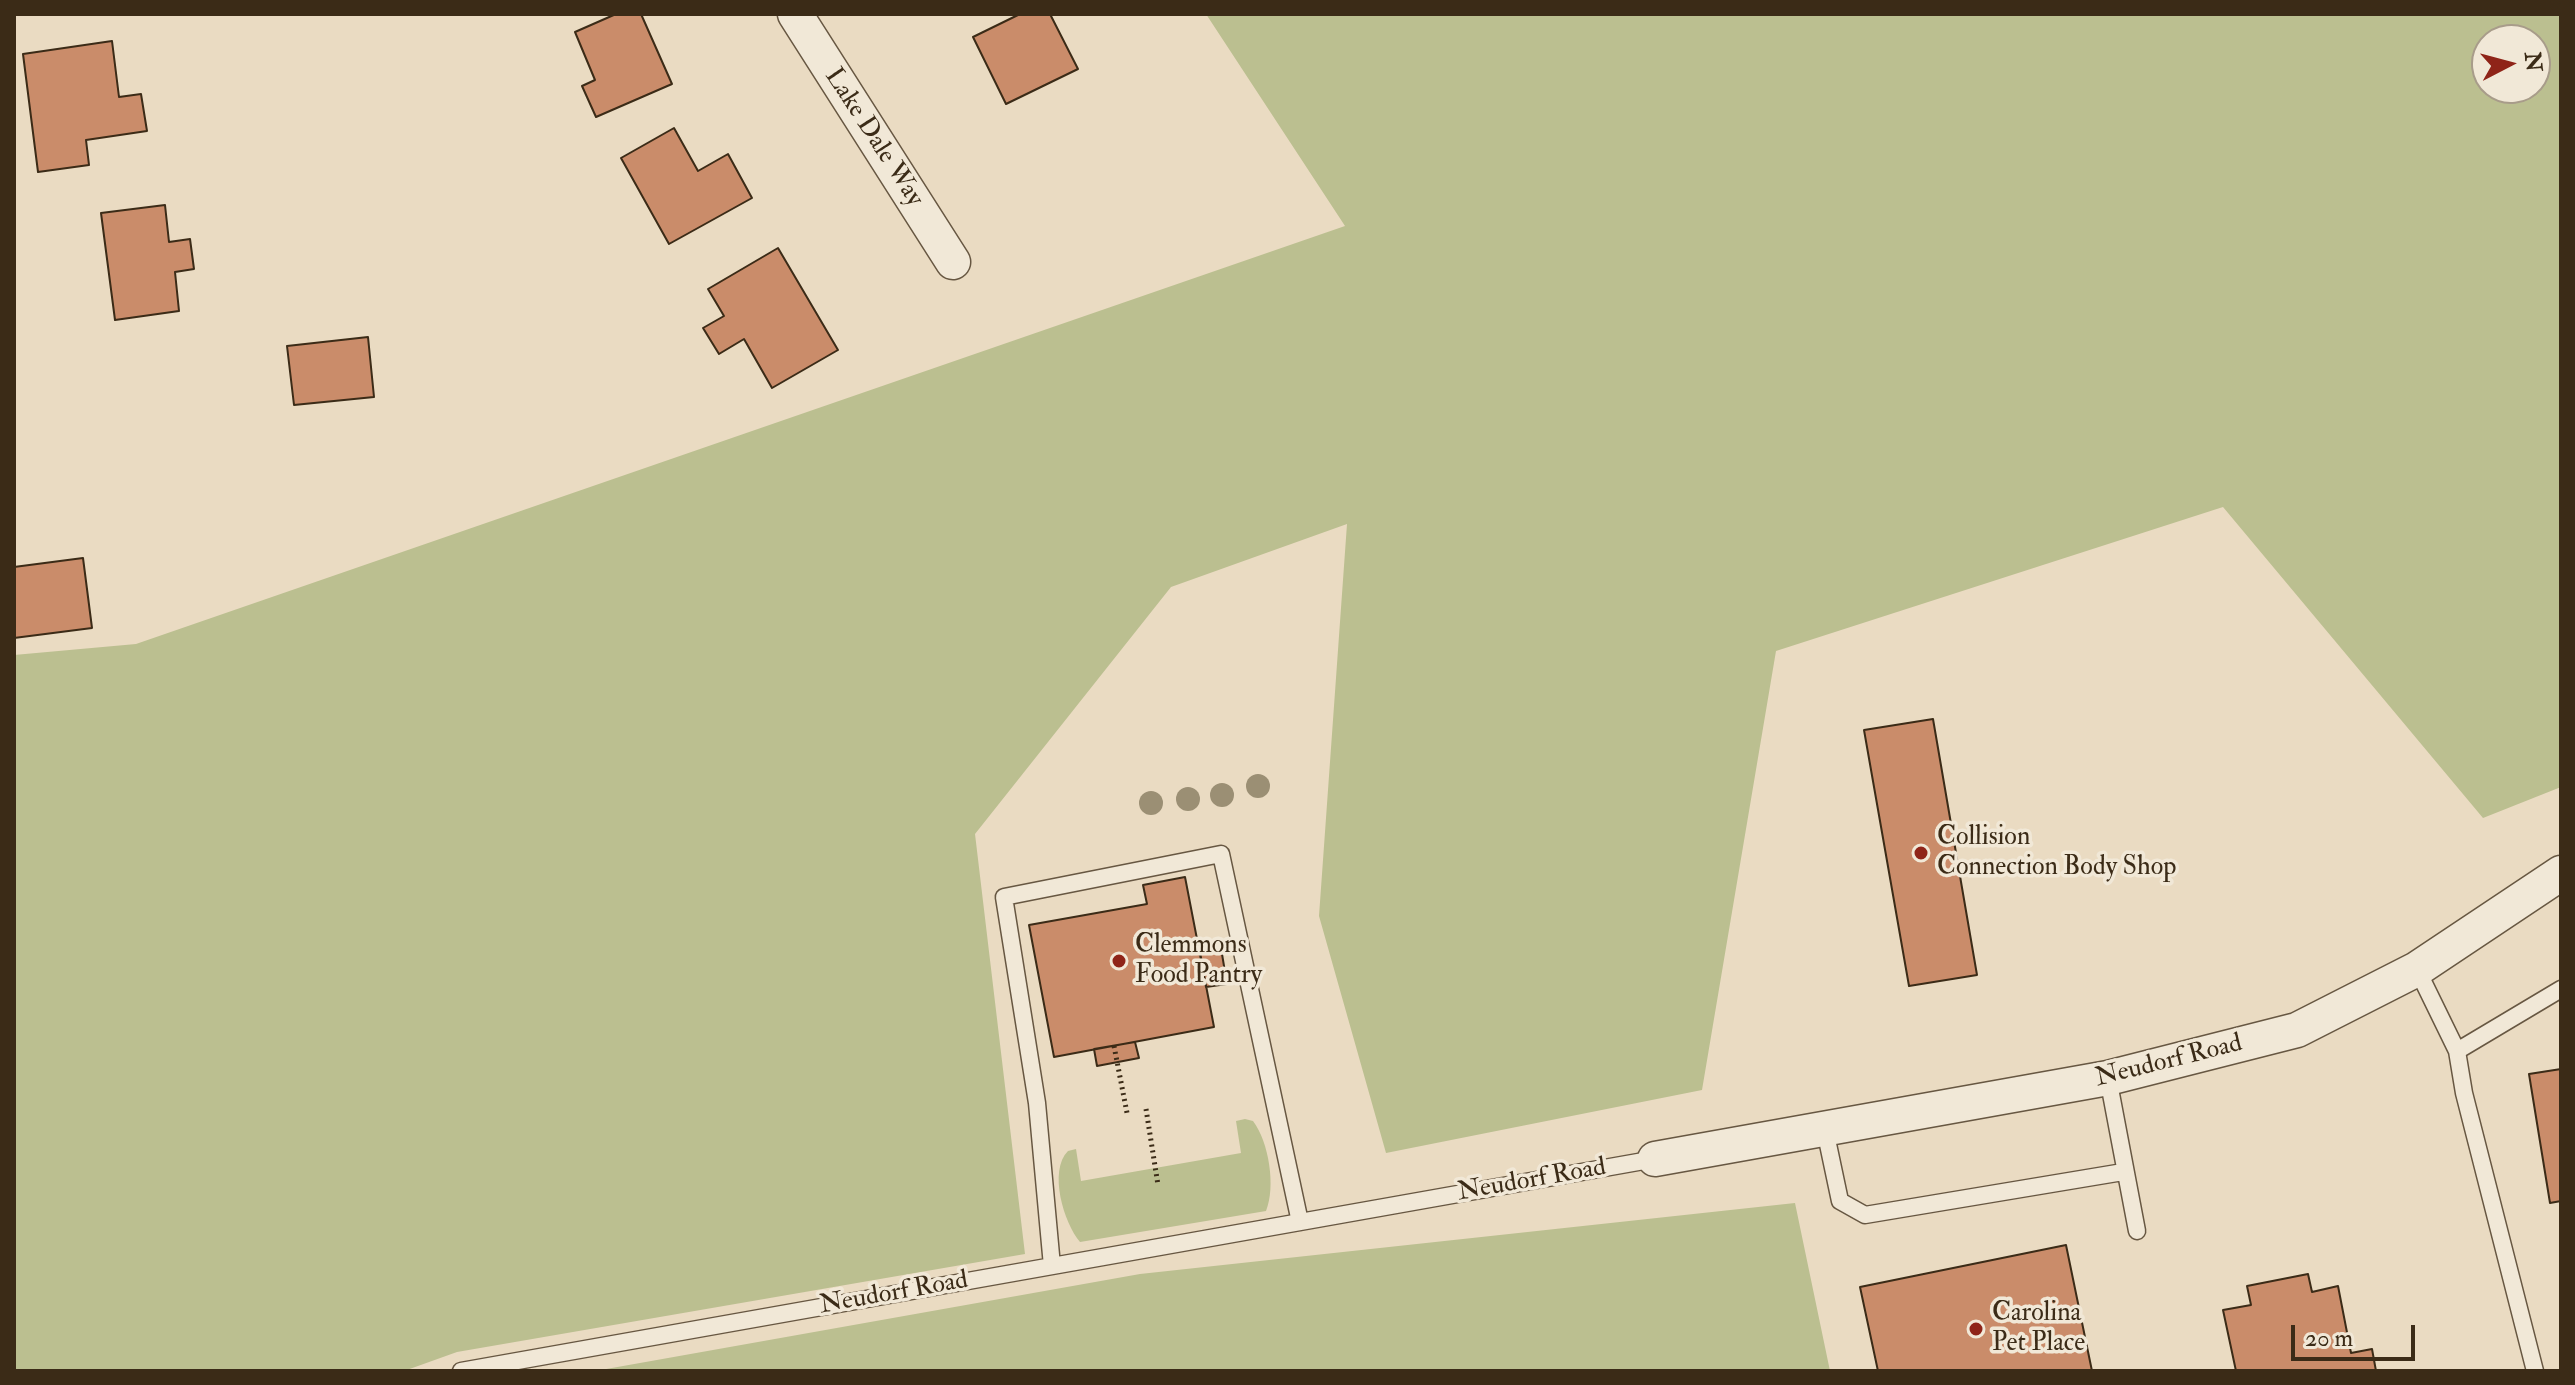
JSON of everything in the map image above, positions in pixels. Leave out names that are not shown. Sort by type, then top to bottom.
[{"type":"street","name":"Lake Dale Way","points":[[795,14],[953,262]]},
{"type":"street","name":"Neudorf Road","points":[[1655,1159],[2108,1078],[2297,1030],[2417,969],[2561,873]]},
{"type":"lane","points":[[1052,1266],[1037,1103],[1004,897],[1221,854],[1300,1222]]},
{"type":"lane","points":[[2417,969],[2457,1051],[2464,1093],[2535,1371]]},
{"type":"lane","points":[[2457,1051],[2561,989]]},
{"type":"lane","points":[[2108,1078],[2123,1172],[2137,1231]]},
{"type":"lane","points":[[1825,1130],[1840,1201],[1865,1215],[2123,1172]]},
{"type":"lane","name":"Neudorf Road","points":[[461,1371],[1655,1159]]},
{"type":"path","points":[[1114,1046],[1127,1113]]},
{"type":"path","points":[[1146,1109],[1158,1185]]},
{"type":"green space","points":[[1206,14],[2561,14],[2561,787],[2483,818],[2223,507],[1776,651],[1702,1090],[1386,1153],[1319,916],[1347,524],[1171,587],[975,834],[1025,1254],[457,1352],[404,1371],[14,1371],[14,655],[136,644],[1345,226]]},
{"type":"green space","points":[[1236,1121],[1253,1121],[1259,1130],[1267,1152],[1270,1190],[1266,1211],[1080,1242],[1060,1197],[1059,1171],[1068,1151],[1076,1149],[1081,1181],[1241,1153]]},
{"type":"green space","points":[[1795,1203],[1830,1371],[595,1371],[1140,1274]]},
{"type":"building","points":[[616,14],[641,14],[672,84],[596,117],[582,86],[595,80],[575,32]]},
{"type":"building","points":[[1020,14],[1050,14],[1078,69],[1006,104],[973,37]]},
{"type":"building","points":[[112,41],[119,97],[141,94],[147,131],[86,140],[89,165],[38,172],[23,54]]},
{"type":"building","points":[[674,128],[698,171],[728,154],[752,198],[669,244],[621,158]]},
{"type":"building","points":[[165,205],[169,242],[190,239],[194,269],[175,272],[179,311],[115,320],[101,213]]},
{"type":"building","points":[[778,248],[838,350],[772,388],[744,339],[719,354],[703,328],[724,316],[708,289]]},
{"type":"building","points":[[368,337],[374,397],[294,405],[287,346]]},
{"type":"building","points":[[83,558],[92,628],[14,638],[14,567]]},
{"type":"building","name":"Collision Connection Body Shop","points":[[1933,719],[1977,975],[1909,986],[1864,730]]},
{"type":"building","name":"Clemmons Food Pantry","points":[[1185,877],[1214,1027],[1054,1057],[1029,925],[1147,904],[1143,885]]},
{"type":"building","points":[[1221,948],[1227,984],[1206,987],[1200,952]]},
{"type":"building","points":[[1135,1042],[1139,1058],[1097,1066],[1094,1049]]},
{"type":"building","points":[[2561,1069],[2561,1201],[2550,1203],[2529,1074]]},
{"type":"building","name":"Carolina Pet Place","points":[[2066,1245],[2092,1371],[1878,1371],[1860,1287]]},
{"type":"building","points":[[2308,1274],[2312,1292],[2338,1286],[2351,1353],[2372,1349],[2376,1371],[2236,1371],[2223,1310],[2251,1305],[2247,1286]]},
{"type":"place","name":"Collision Connection Body Shop","points":[[1921,853]]},
{"type":"place","name":"Clemmons Food Pantry","points":[[1119,961]]},
{"type":"place","name":"Carolina Pet Place","points":[[1976,1329]]}]
